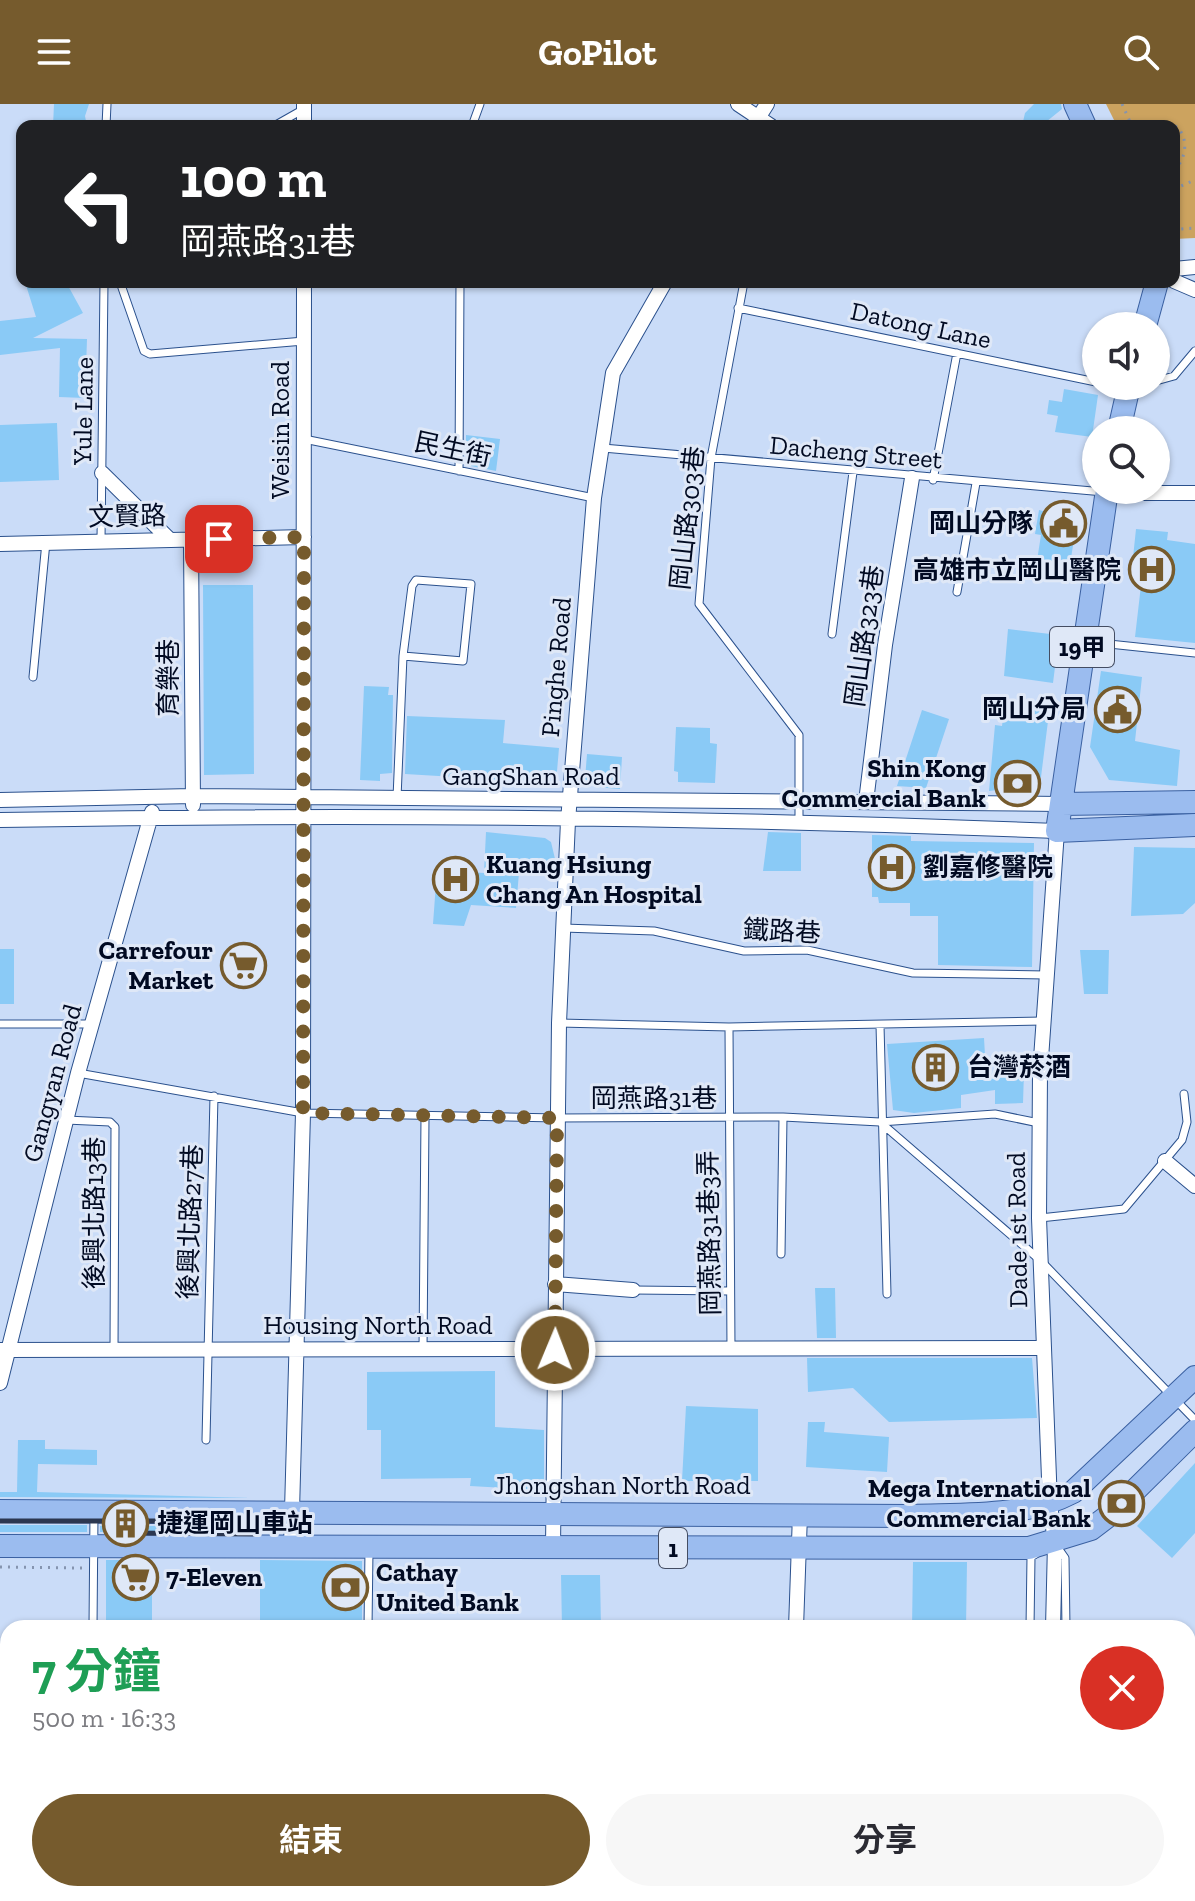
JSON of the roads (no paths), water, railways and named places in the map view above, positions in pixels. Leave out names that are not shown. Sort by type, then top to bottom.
[{"type":"main road","points":[[1149,312],[1155,288]]},
{"type":"main road","name":"19甲","points":[[1057,831],[1105,504]]},
{"type":"main road","points":[[1061,804],[1195,802]]},
{"type":"main road","points":[[1057,831],[1195,825]]},
{"type":"main road","name":"Jhongshan North Road","points":[[0,1511],[985,1513],[1050,1504],[1089,1480],[1195,1377]]},
{"type":"main road","name":"1","points":[[0,1546],[998,1549],[1055,1543],[1091,1529],[1112,1513],[1195,1431]]},
{"type":"street","points":[[738,104],[759,116]]},
{"type":"street","name":"Weisin Road","points":[[291,1547],[303,1113],[304,288]]},
{"type":"street","name":"Pinghe Road","points":[[553,1547],[559,1023],[569,801],[594,498],[613,373],[662,288]]},
{"type":"street","points":[[102,473],[169,539]]},
{"type":"street","name":"岡山路323巷","points":[[866,802],[885,645],[912,478]]},
{"type":"street","points":[[1170,492],[1195,493]]},
{"type":"street","name":"文賢路","points":[[0,544],[304,537]]},
{"type":"street","name":"育樂巷","points":[[191,539],[193,817]]},
{"type":"street","name":"Gangyan Road","points":[[0,1383],[4,1350],[78,1073],[157,796]]},
{"type":"street","name":"GangShan Road","points":[[0,800],[193,796],[1061,804]]},
{"type":"street","name":"GangShan Road","points":[[0,820],[304,817],[799,822],[1057,831]]},
{"type":"street","name":"Dade 1st Road","points":[[1053,1620],[1055,1543],[1050,1504],[1039,1218],[1043,1021],[1057,831]]},
{"type":"street","points":[[1165,1161],[1195,1186]]},
{"type":"street","points":[[555,1284],[633,1290]]},
{"type":"street","name":"Housing North Road","points":[[4,1350],[1043,1348]]},
{"type":"street","points":[[796,1620],[800,1514]]},
{"type":"lane","points":[[283,120],[304,106]]},
{"type":"lane","name":"Yule Lane","points":[[101,540],[104,288]]},
{"type":"lane","points":[[122,288],[144,351],[150,354],[304,341]]},
{"type":"lane","points":[[459,471],[460,288]]},
{"type":"lane","name":"岡山路303巷","points":[[743,288],[711,458],[699,604],[799,735],[799,822]]},
{"type":"lane","name":"Datong Lane","points":[[738,308],[1082,379]]},
{"type":"lane","points":[[1170,377],[1195,351]]},
{"type":"lane","points":[[933,480],[957,353]]},
{"type":"lane","name":"民生街","points":[[304,439],[594,498]]},
{"type":"lane","name":"Dacheng Street","points":[[602,448],[933,480],[1082,489]]},
{"type":"lane","points":[[832,634],[853,472]]},
{"type":"lane","points":[[957,592],[976,483]]},
{"type":"lane","points":[[33,677],[46,542]]},
{"type":"lane","points":[[397,800],[403,656],[412,586],[416,580],[471,584],[463,661],[403,656]]},
{"type":"lane","points":[[1083,641],[1195,653]]},
{"type":"lane","name":"鐵路巷","points":[[563,928],[654,931],[744,951],[807,950],[913,973],[1046,975]]},
{"type":"lane","points":[[559,1023],[729,1027],[1043,1021]]},
{"type":"lane","points":[[0,1024],[92,1024]]},
{"type":"lane","points":[[880,1025],[880,1122],[887,1294]]},
{"type":"lane","name":"岡燕路31巷3弄","points":[[729,1027],[727,1117],[731,1349]]},
{"type":"lane","name":"岡燕路31巷","points":[[78,1073],[303,1113],[425,1117],[783,1117],[880,1122],[995,1114],[1040,1123]]},
{"type":"lane","points":[[1039,1218],[1124,1209],[1165,1161],[1186,1130],[1184,1094]]},
{"type":"lane","name":"後興北路27巷","points":[[206,1440],[214,1096]]},
{"type":"lane","points":[[423,1350],[425,1117]]},
{"type":"lane","points":[[781,1254],[783,1117]]},
{"type":"lane","name":"後興北路13巷","points":[[66,1120],[110,1122],[115,1127],[114,1350]]},
{"type":"lane","points":[[880,1122],[1040,1260],[1195,1420]]},
{"type":"lane","points":[[633,1290],[730,1291]]},
{"type":"lane","points":[[93,1620],[94,1512]]},
{"type":"lane","points":[[1030,1620],[1031,1557],[1055,1543],[1065,1558],[1066,1620]]},
{"type":"lane","points":[[368,1620],[369,1547]]},
{"type":"railway","points":[[0,1521],[257,1521]]},
{"type":"railway","points":[[124,1533],[256,1534]]},
{"type":"place","name":"岡山分隊","points":[[1064,523]]},
{"type":"place","name":"高雄市立岡山醫院","points":[[1152,570]]},
{"type":"place","name":"岡山分局","points":[[1117,709]]},
{"type":"place","name":"Shin Kong Commercial Bank","points":[[1017,783]]},
{"type":"place","name":"劉嘉修醫院","points":[[892,867]]},
{"type":"place","name":"Kuang Hsiung Chang An Hospital","points":[[455,879]]},
{"type":"place","name":"Carrefour Market","points":[[244,965]]},
{"type":"place","name":"台灣菸酒","points":[[936,1067]]},
{"type":"place","name":"Mega International Commercial Bank","points":[[1122,1503]]},
{"type":"place","name":"捷運岡山車站","points":[[126,1523]]},
{"type":"place","name":"7-Eleven","points":[[135,1577]]},
{"type":"place","name":"Cathay United Bank","points":[[345,1587]]}]
